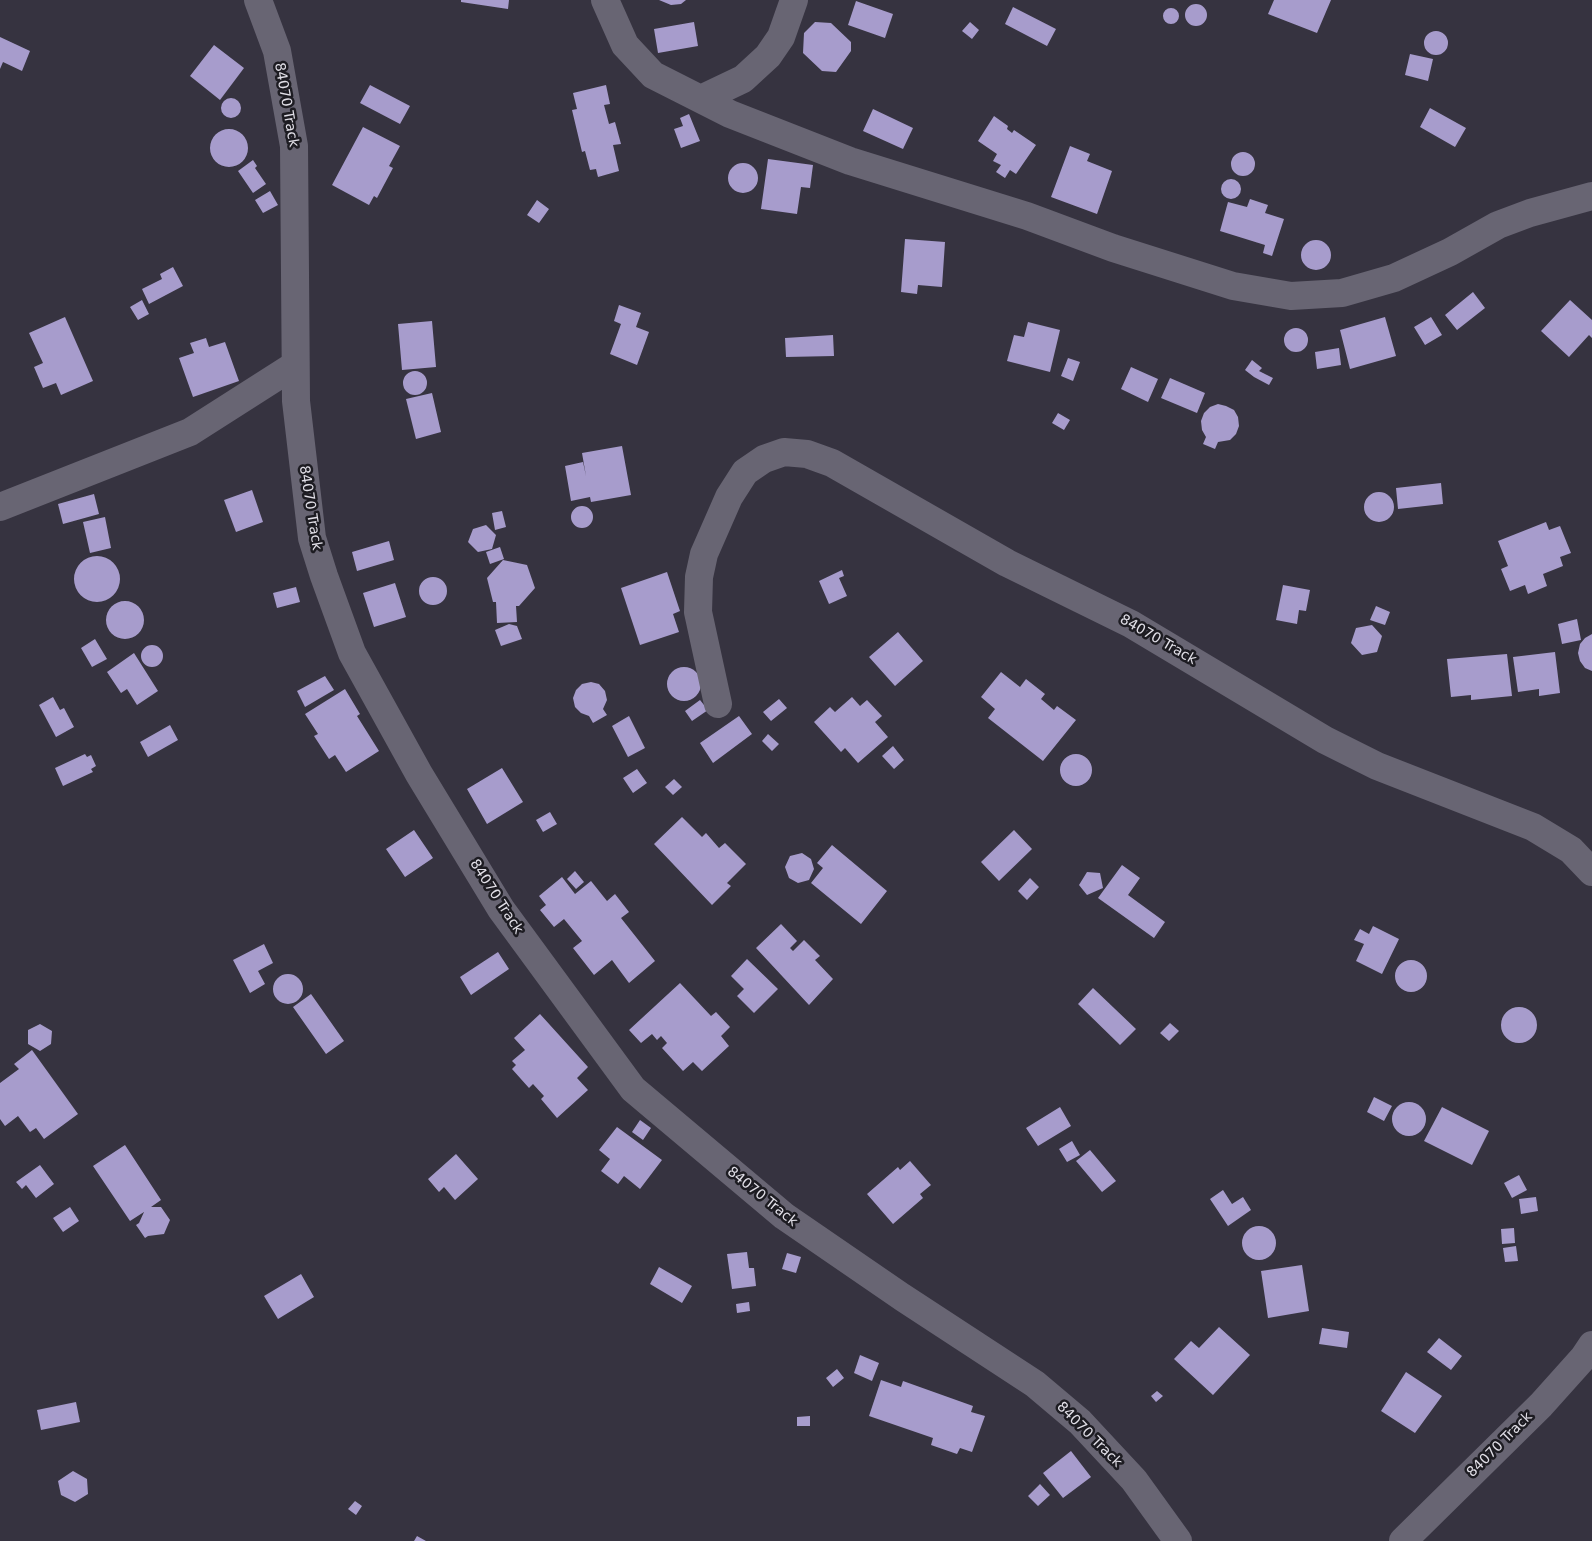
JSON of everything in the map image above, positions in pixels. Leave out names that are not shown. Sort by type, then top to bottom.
[{"type":"street","name":"84070 Track","points":[[258,0],[277,51],[294,146],[296,401],[312,538],[352,653],[419,774],[501,909],[633,1089],[784,1216],[902,1297],[1036,1384],[1080,1422],[1134,1480],[1178,1541]]},
{"type":"street","points":[[605,0],[625,45],[653,76],[730,114],[850,162],[1027,216],[1113,248],[1233,286],[1291,296],[1342,293],[1394,278],[1450,252],[1498,225],[1530,213],[1592,196]]},
{"type":"street","points":[[701,99],[743,79],[768,56],[781,37],[794,0]]},
{"type":"street","points":[[0,507],[190,432],[295,365]]},
{"type":"street","name":"84070 Track","points":[[718,704],[698,612],[699,577],[707,546],[729,497],[744,472],[764,459],[784,452],[807,454],[832,463],[1007,564],[1131,624],[1326,740],[1377,766],[1533,827],[1571,850],[1592,872]]},
{"type":"street","name":"84070 Track","points":[[1403,1541],[1541,1405],[1584,1357],[1592,1345]]},
{"type":"building","points":[[461,0],[509,0],[508,9],[461,2]]},
{"type":"building","points":[[659,0],[686,0],[681,4],[671,5]]},
{"type":"building","points":[[1274,0],[1331,0],[1317,33],[1268,14]]},
{"type":"building","points":[[856,1],[893,14],[885,38],[848,25]]},
{"type":"building","points":[[1196,4],[1204,7],[1207,15],[1204,23],[1196,26],[1188,23],[1185,15],[1188,7]]},
{"type":"building","points":[[1013,7],[1056,29],[1047,46],[1005,24]]},
{"type":"building","points":[[1168,8],[1174,8],[1179,13],[1177,22],[1168,24],[1163,19],[1163,13]]},
{"type":"building","points":[[694,22],[698,46],[658,53],[654,29]]},
{"type":"building","points":[[815,22],[831,23],[851,42],[851,51],[836,72],[822,71],[803,53],[804,33]]},
{"type":"building","points":[[970,22],[979,30],[972,39],[962,31]]},
{"type":"building","points":[[1436,31],[1441,32],[1447,38],[1447,48],[1441,54],[1436,55],[1431,54],[1425,48],[1424,43],[1425,38],[1431,32]]},
{"type":"building","points":[[0,37],[30,51],[22,71],[3,62],[0,69]]},
{"type":"building","points":[[214,45],[244,68],[220,100],[190,76]]},
{"type":"building","points":[[1410,54],[1433,59],[1428,81],[1405,75]]},
{"type":"building","points":[[370,85],[410,106],[400,124],[360,103]]},
{"type":"building","points":[[606,85],[610,104],[604,105],[609,124],[615,122],[621,144],[613,145],[619,171],[598,177],[596,169],[590,170],[585,151],[582,152],[572,110],[577,109],[573,93]]},
{"type":"building","points":[[231,98],[238,101],[241,108],[238,115],[231,118],[224,115],[221,108],[224,101]]},
{"type":"building","points":[[1430,108],[1466,128],[1455,147],[1420,127]]},
{"type":"building","points":[[873,109],[913,128],[903,149],[863,131]]},
{"type":"building","points":[[689,114],[700,141],[681,148],[674,129],[683,126],[680,118]]},
{"type":"building","points":[[994,116],[1008,126],[1007,129],[1012,133],[1014,130],[1036,145],[1016,174],[1010,170],[1005,178],[996,172],[1001,165],[993,161],[997,154],[978,141]]},
{"type":"building","points":[[363,127],[400,146],[389,166],[393,168],[377,198],[374,196],[369,205],[332,185]]},
{"type":"building","points":[[229,129],[242,135],[248,148],[242,161],[229,167],[216,161],[210,148],[216,135]]},
{"type":"building","points":[[1070,146],[1090,154],[1087,161],[1112,171],[1097,214],[1051,197]]},
{"type":"building","points":[[1243,152],[1252,155],[1255,164],[1252,173],[1243,176],[1234,173],[1231,164],[1234,155]]},
{"type":"building","points":[[768,159],[813,165],[810,188],[801,187],[797,214],[761,209]]},
{"type":"building","points":[[253,160],[257,166],[255,168],[266,184],[253,193],[238,171]]},
{"type":"building","points":[[743,163],[749,164],[757,172],[757,184],[749,192],[743,193],[737,192],[729,184],[728,178],[729,172],[737,164]]},
{"type":"building","points":[[1231,179],[1238,182],[1241,189],[1238,196],[1231,199],[1224,196],[1221,189],[1224,182]]},
{"type":"building","points":[[270,191],[278,205],[263,213],[255,200]]},
{"type":"building","points":[[1250,199],[1268,205],[1265,213],[1284,219],[1272,256],[1263,253],[1265,245],[1220,231],[1228,202],[1247,207]]},
{"type":"building","points":[[537,200],[549,209],[539,223],[527,215]]},
{"type":"building","points":[[905,239],[945,242],[942,287],[918,285],[917,294],[901,292]]},
{"type":"building","points":[[1316,240],[1327,244],[1331,255],[1327,266],[1316,270],[1305,266],[1301,255],[1305,244]]},
{"type":"building","points":[[173,267],[183,286],[149,304],[142,289],[162,279],[160,274]]},
{"type":"building","points":[[1473,292],[1485,308],[1457,330],[1445,315]]},
{"type":"building","points":[[142,300],[149,314],[138,320],[130,307]]},
{"type":"building","points":[[1570,300],[1592,320],[1592,338],[1589,335],[1569,357],[1541,331]]},
{"type":"building","points":[[619,305],[641,313],[636,327],[649,332],[637,365],[610,354],[621,324],[614,321]]},
{"type":"building","points":[[65,317],[93,381],[61,395],[56,383],[43,388],[34,367],[43,363],[29,333]]},
{"type":"building","points":[[1385,317],[1396,356],[1350,369],[1340,330]]},
{"type":"building","points":[[1431,317],[1442,335],[1425,345],[1414,327]]},
{"type":"building","points":[[432,321],[436,367],[402,370],[398,324]]},
{"type":"building","points":[[1028,322],[1060,330],[1050,372],[1007,361],[1014,335],[1024,337]]},
{"type":"building","points":[[1296,328],[1304,332],[1308,340],[1304,348],[1296,352],[1288,348],[1284,340],[1288,332]]},
{"type":"building","points":[[833,335],[834,356],[786,357],[785,338]]},
{"type":"building","points":[[206,338],[209,347],[225,342],[239,381],[193,397],[179,358],[194,353],[190,343]]},
{"type":"building","points":[[1339,348],[1341,365],[1317,369],[1315,352]]},
{"type":"building","points":[[1068,358],[1080,362],[1073,381],[1061,376]]},
{"type":"building","points":[[1252,360],[1262,368],[1259,371],[1273,378],[1269,385],[1245,370]]},
{"type":"building","points":[[1131,367],[1158,379],[1148,402],[1121,389]]},
{"type":"building","points":[[415,371],[424,374],[427,383],[424,392],[415,395],[406,392],[403,383],[406,374]]},
{"type":"building","points":[[1170,378],[1205,393],[1197,413],[1161,398]]},
{"type":"building","points":[[432,393],[441,432],[416,439],[406,399]]},
{"type":"building","points":[[1218,404],[1234,410],[1238,417],[1239,426],[1236,434],[1230,440],[1218,442],[1215,449],[1203,444],[1206,437],[1202,430],[1201,421],[1204,413],[1210,407]]},
{"type":"building","points":[[1058,413],[1070,420],[1064,430],[1052,423]]},
{"type":"building","points":[[622,446],[631,495],[591,502],[590,497],[571,501],[565,466],[583,462],[586,476],[582,453]]},
{"type":"building","points":[[1441,483],[1443,504],[1398,509],[1396,488]]},
{"type":"building","points":[[252,490],[263,522],[236,532],[224,500]]},
{"type":"building","points":[[1379,492],[1385,493],[1393,501],[1393,513],[1385,521],[1379,522],[1373,521],[1365,513],[1364,507],[1365,501],[1373,493]]},
{"type":"building","points":[[94,494],[99,514],[63,524],[58,504]]},
{"type":"building","points":[[582,506],[592,513],[593,517],[586,527],[582,528],[572,521],[571,517],[578,507]]},
{"type":"building","points":[[502,511],[506,527],[495,530],[492,513]]},
{"type":"building","points":[[105,517],[111,548],[90,553],[83,522]]},
{"type":"building","points":[[1546,522],[1549,530],[1560,526],[1571,553],[1560,557],[1563,566],[1543,574],[1547,586],[1528,594],[1525,585],[1510,591],[1501,569],[1508,566],[1498,541]]},
{"type":"building","points":[[486,525],[496,535],[492,549],[478,552],[468,542],[473,529]]},
{"type":"building","points":[[389,541],[394,560],[357,571],[352,552]]},
{"type":"building","points":[[500,547],[504,559],[490,564],[486,552]]},
{"type":"building","points":[[92,556],[102,556],[116,566],[120,579],[116,592],[110,598],[102,602],[92,602],[78,592],[74,584],[74,574],[84,560]]},
{"type":"building","points":[[503,560],[527,565],[535,588],[519,606],[516,606],[517,622],[497,623],[496,602],[493,602],[487,578]]},
{"type":"building","points":[[842,570],[844,576],[839,578],[847,596],[829,604],[819,581]]},
{"type":"building","points":[[667,572],[680,611],[673,614],[679,632],[640,645],[621,588]]},
{"type":"building","points":[[433,577],[443,581],[447,591],[443,601],[433,605],[423,601],[419,591],[423,581]]},
{"type":"building","points":[[395,583],[406,617],[374,627],[363,593]]},
{"type":"building","points":[[1283,585],[1310,590],[1306,611],[1299,610],[1297,624],[1276,620]]},
{"type":"building","points":[[296,587],[300,602],[277,608],[273,593]]},
{"type":"building","points":[[125,601],[138,607],[144,620],[138,633],[125,639],[112,633],[106,620],[112,607]]},
{"type":"building","points":[[1376,606],[1390,612],[1385,625],[1370,620]]},
{"type":"building","points":[[1577,619],[1581,640],[1562,644],[1558,624]]},
{"type":"building","points":[[509,624],[517,626],[522,639],[501,646],[495,630]]},
{"type":"building","points":[[1372,625],[1382,636],[1377,652],[1362,655],[1351,643],[1356,628]]},
{"type":"building","points":[[898,632],[923,661],[895,686],[869,657]]},
{"type":"building","points":[[1592,634],[1592,671],[1585,668],[1580,661],[1578,653],[1580,644]]},
{"type":"building","points":[[95,639],[107,659],[92,667],[81,648]]},
{"type":"building","points":[[152,645],[162,652],[163,656],[156,666],[152,667],[142,660],[141,656],[148,646]]},
{"type":"building","points":[[1555,652],[1560,693],[1539,696],[1539,689],[1518,692],[1513,657]]},
{"type":"building","points":[[134,653],[158,691],[137,705],[127,689],[121,693],[107,672]]},
{"type":"building","points":[[1507,654],[1512,696],[1471,700],[1471,695],[1451,697],[1447,659]]},
{"type":"building","points":[[684,667],[691,668],[696,672],[700,677],[700,691],[696,696],[691,700],[684,701],[677,700],[672,696],[668,691],[667,684],[668,677],[672,672],[677,668]]},
{"type":"building","points":[[1001,672],[1020,687],[1026,679],[1045,694],[1041,699],[1054,710],[1057,706],[1076,720],[1043,761],[988,718],[995,709],[981,697]]},
{"type":"building","points":[[325,676],[334,690],[305,707],[297,691]]},
{"type":"building","points":[[591,682],[599,684],[605,691],[607,700],[603,709],[607,715],[593,723],[589,716],[581,713],[575,707],[573,698],[576,690],[582,684]]},
{"type":"building","points":[[345,689],[360,714],[357,716],[379,751],[346,772],[335,755],[329,759],[314,736],[318,734],[305,714]]},
{"type":"building","points":[[53,697],[60,710],[64,708],[74,727],[56,737],[39,705]]},
{"type":"building","points":[[852,697],[860,706],[867,700],[882,716],[875,722],[888,737],[858,763],[845,748],[841,752],[814,722],[830,707],[835,712]]},
{"type":"building","points":[[779,699],[787,708],[771,721],[763,712]]},
{"type":"building","points":[[700,700],[708,710],[692,721],[685,711]]},
{"type":"building","points":[[629,716],[645,748],[628,757],[612,726]]},
{"type":"building","points":[[739,716],[752,734],[713,763],[700,743]]},
{"type":"building","points":[[170,725],[178,740],[148,757],[140,742]]},
{"type":"building","points":[[768,734],[779,744],[772,751],[762,741]]},
{"type":"building","points":[[893,746],[904,760],[894,769],[882,756]]},
{"type":"building","points":[[85,754],[87,757],[91,755],[96,766],[91,769],[93,772],[63,786],[55,768]]},
{"type":"building","points":[[1076,754],[1082,755],[1087,759],[1091,764],[1091,776],[1087,781],[1082,785],[1076,786],[1070,785],[1065,781],[1061,776],[1060,770],[1061,764],[1065,759],[1070,755]]},
{"type":"building","points":[[502,768],[523,802],[487,824],[467,789]]},
{"type":"building","points":[[637,769],[647,783],[633,793],[623,778]]},
{"type":"building","points":[[674,779],[682,787],[673,795],[665,787]]},
{"type":"building","points":[[550,812],[557,824],[543,832],[536,820]]},
{"type":"building","points":[[682,817],[702,837],[706,833],[719,848],[725,843],[746,864],[727,883],[731,886],[712,905],[654,844]]},
{"type":"building","points":[[414,830],[433,858],[405,877],[386,849]]},
{"type":"building","points":[[1014,830],[1032,849],[999,881],[981,862]]},
{"type":"building","points":[[832,845],[887,891],[861,924],[811,883],[823,868],[817,863]]},
{"type":"building","points":[[802,853],[811,859],[814,869],[809,880],[798,883],[789,878],[785,867],[790,856]]},
{"type":"building","points":[[1122,865],[1140,878],[1128,895],[1165,922],[1154,938],[1098,898]]},
{"type":"building","points":[[575,871],[584,882],[576,889],[567,879]]},
{"type":"building","points":[[1087,872],[1100,873],[1103,888],[1087,895],[1079,885]]},
{"type":"building","points":[[562,877],[575,894],[591,881],[607,901],[615,894],[629,912],[621,918],[655,961],[629,983],[612,960],[594,975],[573,948],[582,941],[564,919],[554,927],[540,910],[546,905],[539,896]]},
{"type":"building","points":[[1030,878],[1039,887],[1027,900],[1018,891]]},
{"type":"building","points":[[781,924],[797,941],[790,948],[793,951],[804,940],[820,956],[815,960],[833,979],[809,1005],[756,948]]},
{"type":"building","points":[[1373,926],[1399,939],[1382,974],[1356,961],[1364,944],[1354,940],[1360,929],[1369,934]]},
{"type":"building","points":[[264,944],[273,963],[258,971],[265,984],[250,993],[233,960]]},
{"type":"building","points":[[498,952],[509,969],[471,995],[460,977]]},
{"type":"building","points":[[747,959],[778,989],[754,1013],[737,996],[744,989],[731,976]]},
{"type":"building","points":[[1411,960],[1417,961],[1422,965],[1426,970],[1426,982],[1422,987],[1417,991],[1411,992],[1405,991],[1400,987],[1396,982],[1395,976],[1396,970],[1400,965],[1405,961]]},
{"type":"building","points":[[288,974],[299,978],[303,989],[299,1000],[288,1004],[277,1000],[273,989],[277,978]]},
{"type":"building","points":[[680,983],[711,1016],[716,1012],[730,1027],[721,1036],[729,1046],[702,1071],[693,1062],[683,1071],[662,1048],[667,1043],[661,1036],[657,1040],[652,1034],[641,1043],[629,1030]]},
{"type":"building","points":[[1093,988],[1136,1029],[1120,1045],[1078,1004]]},
{"type":"building","points":[[311,994],[344,1041],[326,1054],[293,1007]]},
{"type":"building","points":[[1519,1007],[1531,1013],[1537,1025],[1531,1037],[1519,1043],[1507,1037],[1501,1025],[1507,1013]]},
{"type":"building","points":[[540,1014],[588,1067],[577,1078],[588,1090],[557,1118],[541,1099],[544,1096],[533,1084],[529,1088],[512,1069],[516,1065],[512,1061],[525,1050],[514,1038]]},
{"type":"building","points":[[1170,1023],[1179,1031],[1169,1041],[1160,1033]]},
{"type":"building","points":[[40,1024],[52,1031],[51,1044],[40,1051],[28,1044],[28,1030]]},
{"type":"building","points":[[32,1050],[78,1114],[44,1139],[36,1128],[30,1132],[18,1116],[5,1126],[0,1119],[0,1083],[19,1069],[14,1064]]},
{"type":"building","points":[[1374,1097],[1392,1106],[1384,1121],[1367,1112]]},
{"type":"building","points":[[1409,1102],[1421,1107],[1426,1119],[1421,1131],[1409,1136],[1397,1131],[1392,1119],[1397,1107]]},
{"type":"building","points":[[1060,1107],[1071,1126],[1038,1146],[1026,1128]]},
{"type":"building","points":[[1442,1107],[1489,1131],[1472,1165],[1424,1141]]},
{"type":"building","points":[[640,1120],[651,1128],[643,1140],[632,1132]]},
{"type":"building","points":[[617,1127],[662,1160],[640,1189],[624,1176],[618,1184],[601,1171],[610,1159],[599,1150]]},
{"type":"building","points":[[1072,1141],[1080,1155],[1067,1162],[1059,1149]]},
{"type":"building","points":[[125,1145],[161,1200],[151,1207],[161,1207],[170,1220],[164,1234],[145,1238],[136,1225],[139,1223],[144,1212],[130,1221],[93,1166]]},
{"type":"building","points":[[1090,1150],[1116,1181],[1102,1192],[1076,1161]]},
{"type":"building","points":[[456,1154],[478,1179],[455,1200],[444,1187],[439,1192],[428,1179]]},
{"type":"building","points":[[910,1161],[931,1185],[920,1194],[923,1198],[893,1224],[867,1194],[898,1167],[900,1170]]},
{"type":"building","points":[[40,1165],[54,1184],[36,1198],[26,1185],[22,1189],[16,1182]]},
{"type":"building","points":[[1519,1175],[1527,1190],[1512,1198],[1504,1183]]},
{"type":"building","points":[[1223,1190],[1232,1204],[1243,1197],[1251,1210],[1228,1226],[1210,1199]]},
{"type":"building","points":[[1536,1197],[1538,1211],[1521,1214],[1519,1199]]},
{"type":"building","points":[[70,1207],[79,1221],[63,1232],[53,1218]]},
{"type":"building","points":[[1259,1226],[1266,1227],[1271,1231],[1275,1236],[1275,1250],[1271,1255],[1266,1259],[1259,1260],[1252,1259],[1247,1255],[1243,1250],[1242,1243],[1243,1236],[1247,1231],[1252,1227]]},
{"type":"building","points":[[1514,1228],[1515,1243],[1502,1244],[1501,1229]]},
{"type":"building","points":[[1516,1246],[1518,1261],[1505,1262],[1503,1248]]},
{"type":"building","points":[[747,1252],[749,1268],[754,1268],[756,1286],[732,1289],[727,1254]]},
{"type":"building","points":[[787,1253],[801,1257],[796,1273],[782,1269]]},
{"type":"building","points":[[1302,1265],[1309,1311],[1268,1318],[1261,1271]]},
{"type":"building","points":[[659,1267],[692,1286],[682,1303],[650,1284]]},
{"type":"building","points":[[301,1274],[314,1297],[278,1319],[264,1296]]},
{"type":"building","points":[[749,1302],[750,1311],[737,1313],[736,1304]]},
{"type":"building","points":[[1219,1327],[1250,1355],[1213,1395],[1174,1359],[1191,1341],[1199,1348]]},
{"type":"building","points":[[1322,1328],[1349,1332],[1347,1348],[1319,1344]]},
{"type":"building","points":[[1439,1338],[1462,1356],[1451,1370],[1427,1352]]},
{"type":"building","points":[[860,1355],[879,1363],[872,1381],[854,1373]]},
{"type":"building","points":[[837,1369],[844,1378],[833,1387],[826,1378]]},
{"type":"building","points":[[1406,1372],[1442,1396],[1415,1433],[1381,1411]]},
{"type":"building","points":[[881,1380],[901,1387],[903,1381],[973,1406],[971,1412],[985,1416],[972,1452],[960,1448],[957,1454],[931,1445],[933,1438],[869,1416]]},
{"type":"building","points":[[1157,1391],[1163,1396],[1156,1402],[1151,1396]]},
{"type":"building","points":[[76,1402],[80,1422],[41,1430],[37,1410]]},
{"type":"building","points":[[810,1416],[810,1426],[797,1426],[797,1417]]},
{"type":"building","points":[[1071,1451],[1091,1477],[1063,1498],[1043,1473]]},
{"type":"building","points":[[73,1471],[87,1479],[88,1494],[75,1502],[61,1495],[58,1481]]},
{"type":"building","points":[[1040,1484],[1050,1495],[1038,1506],[1028,1496]]},
{"type":"building","points":[[355,1501],[362,1506],[356,1515],[348,1509]]},
{"type":"building","points":[[417,1536],[426,1541],[414,1541]]}]
